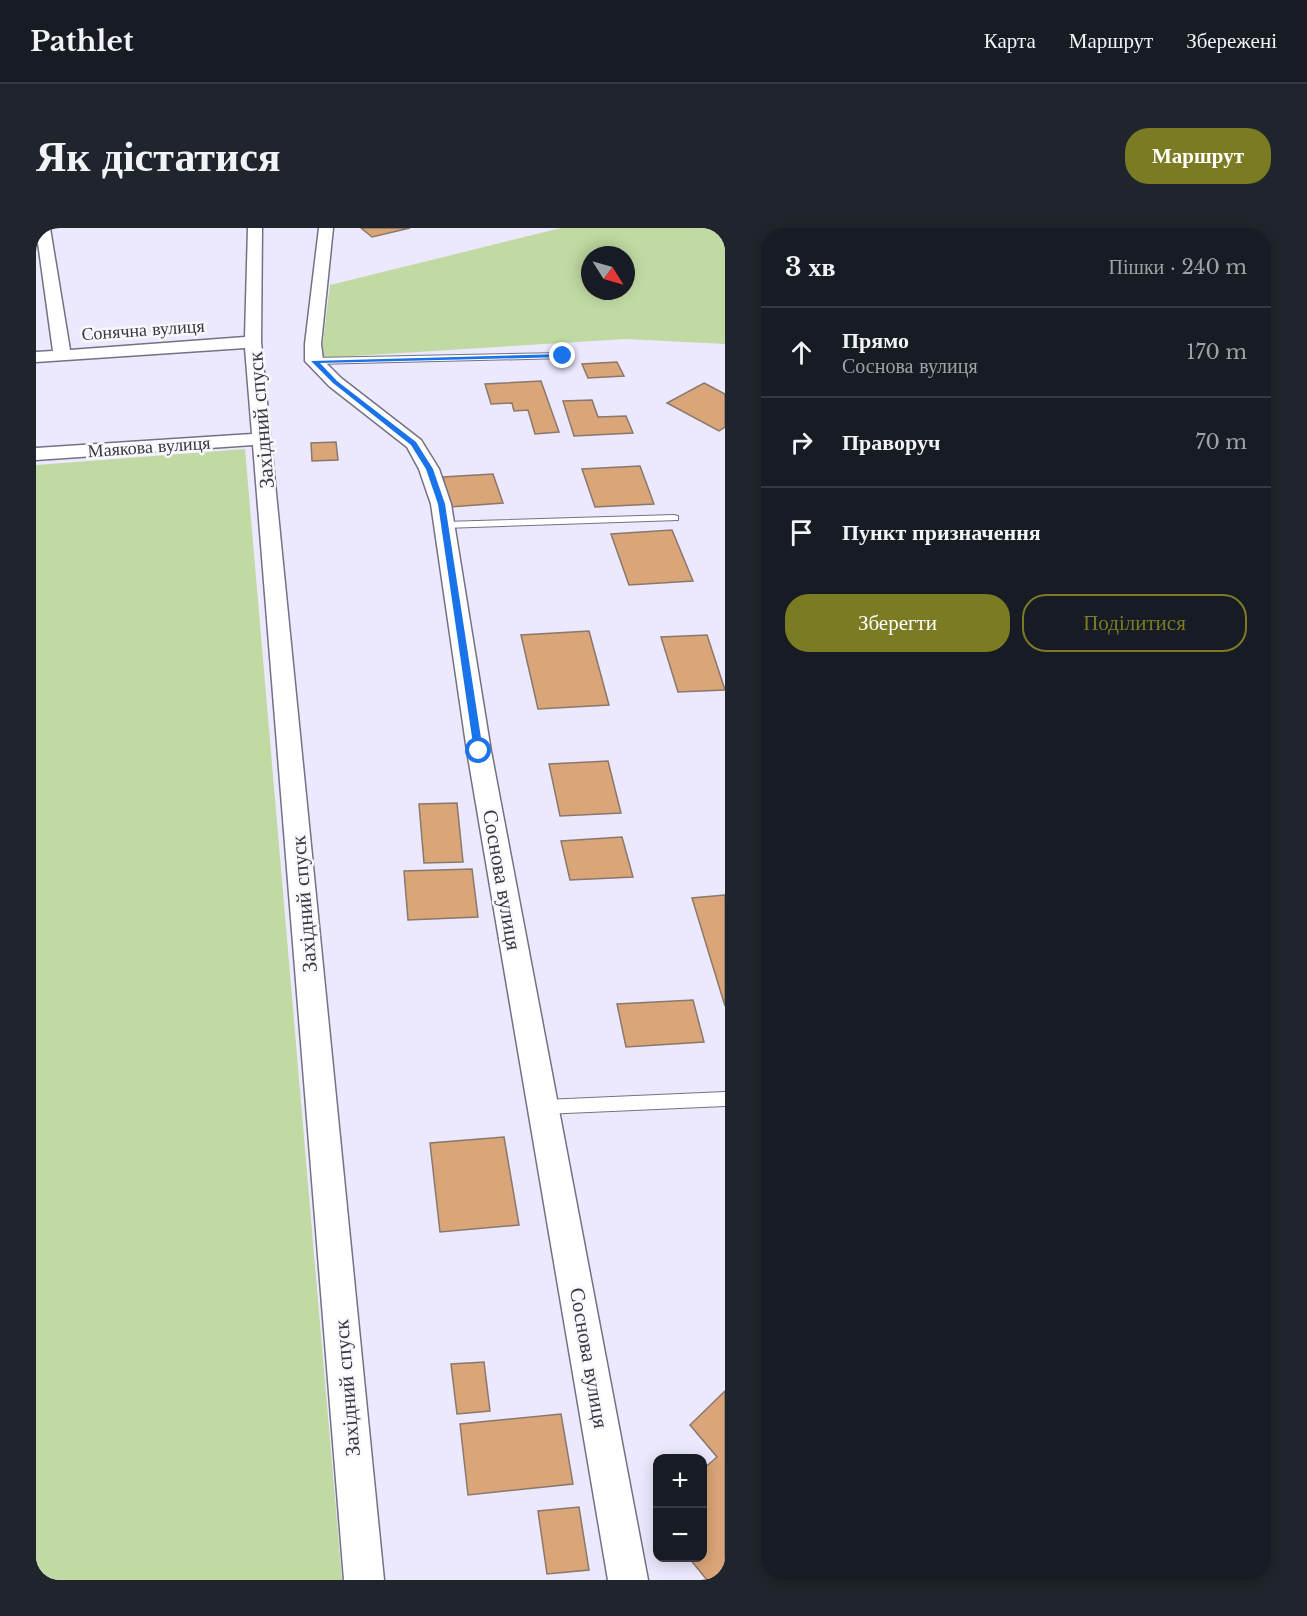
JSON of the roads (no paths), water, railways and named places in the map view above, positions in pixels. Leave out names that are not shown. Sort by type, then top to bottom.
[{"type":"street","points":[[44,228],[62,356]]},
{"type":"street","name":"Західний спуск","points":[[255,228],[254,342],[364,1580]]},
{"type":"street","points":[[314,361],[313,344],[326,228]]},
{"type":"street","name":"Сонячна вулиця","points":[[36,357],[254,342]]},
{"type":"street","name":"Соснова вулиця","points":[[314,361],[335,382],[414,444],[429,469],[441,504],[479,751],[628,1580]]},
{"type":"street","name":"Маякова вулиця","points":[[36,454],[262,439]]},
{"type":"lane","points":[[314,361],[563,356]]},
{"type":"lane","points":[[444,525],[674,518]]},
{"type":"lane","points":[[544,1107],[725,1099]]}]
